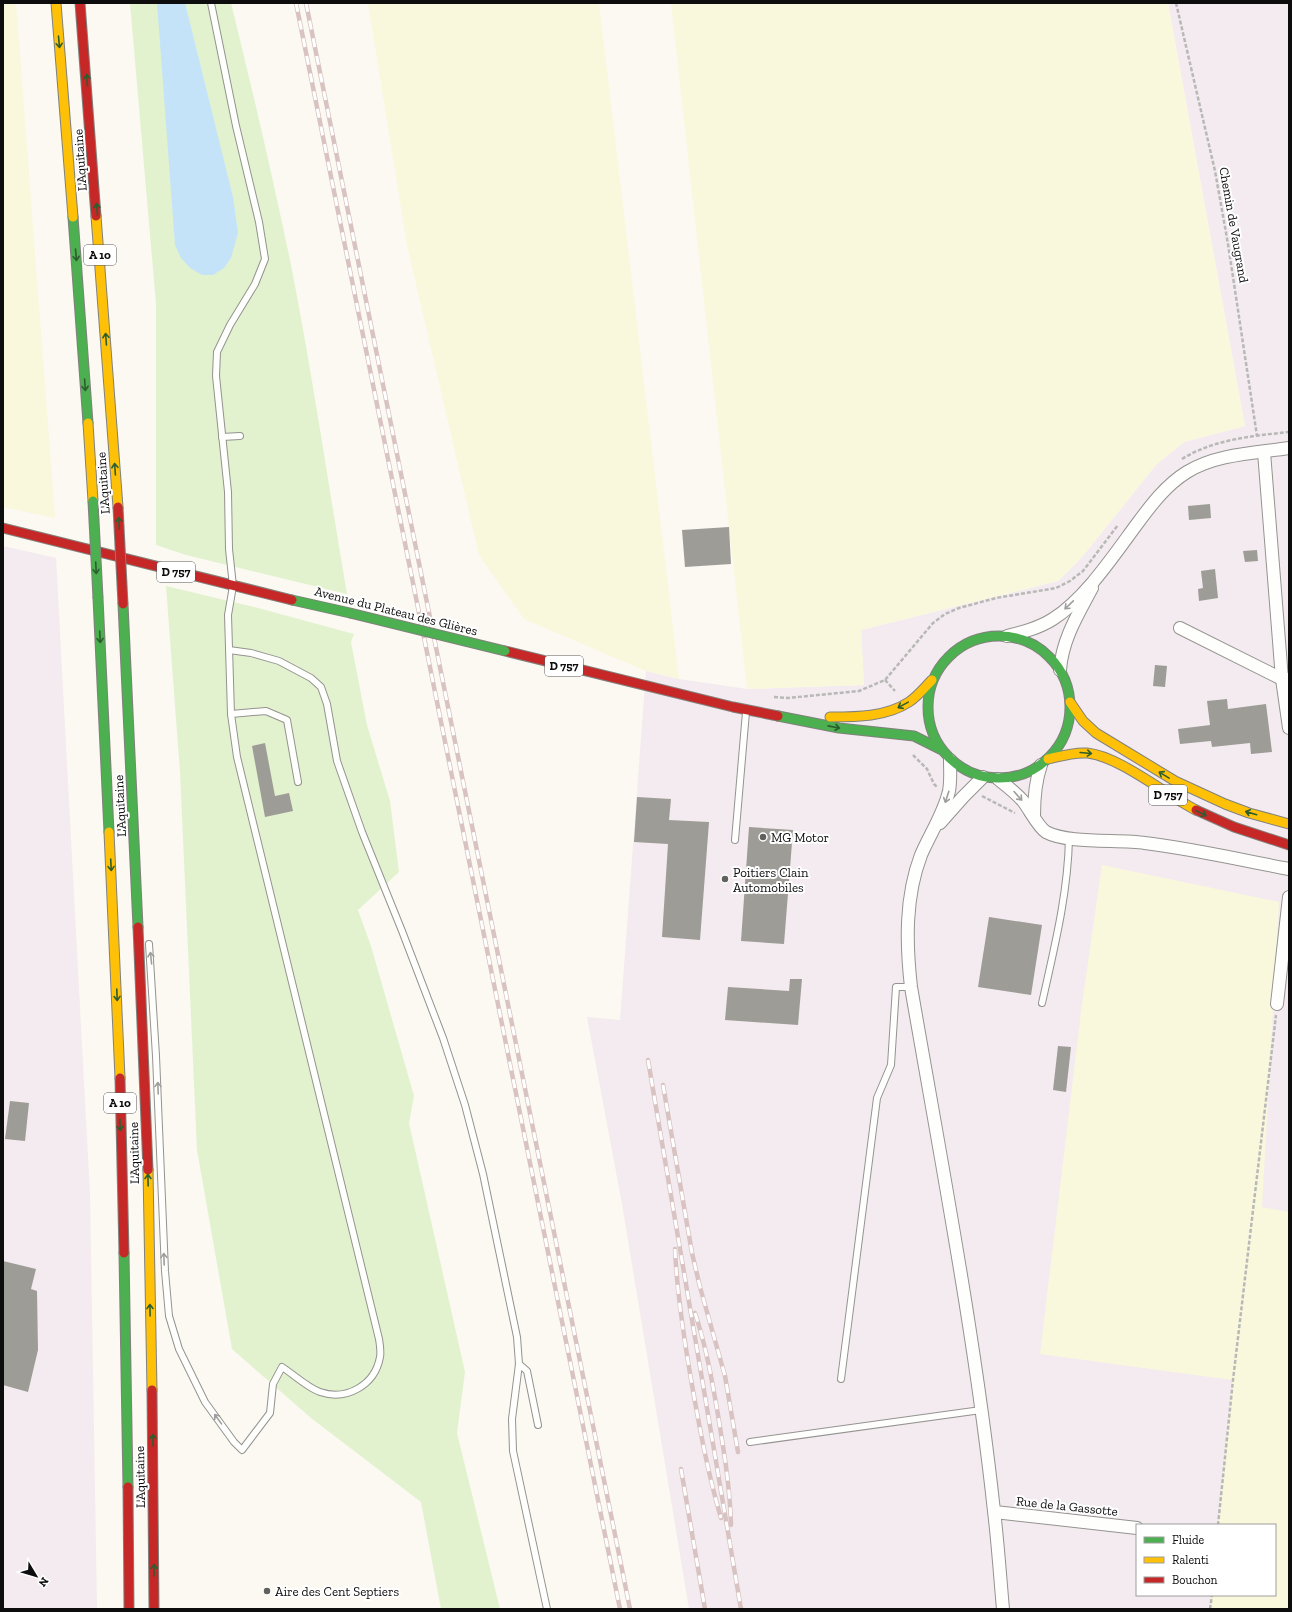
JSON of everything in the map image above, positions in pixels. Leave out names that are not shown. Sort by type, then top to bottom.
[{"type":"main road","name":"L'Aquitaine","points":[[56,3],[93,501],[119,1054],[128,1446],[129,1609]]},
{"type":"main road","name":"L'Aquitaine","points":[[80,3],[118,508],[134,833],[147,1124],[153,1449],[154,1609]]},
{"type":"main road","name":"Avenue du Plateau des Glières","points":[[3,528],[233,586],[747,710],[839,728],[914,736],[940,749]]},
{"type":"main road","points":[[989,636],[1007,636],[1023,640],[1038,647],[1050,657],[1060,670],[1067,685],[1070,702],[1068,723],[1061,742],[1045,762],[1021,776],[998,779],[983,778],[965,771],[950,760],[940,749],[930,728],[927,703],[932,680],[942,664],[955,650],[971,641],[989,636]]},
{"type":"main road","name":"Avenue du Plateau des Glières","points":[[782,716],[840,717],[866,716],[884,713],[903,706],[932,680]]},
{"type":"main road","name":"D 757","points":[[1070,702],[1083,721],[1096,733],[1175,781],[1225,804],[1289,824]]},
{"type":"main road","name":"D 757","points":[[1045,762],[1081,752],[1099,756],[1126,769],[1197,811],[1246,832],[1289,845]]},
{"type":"street","points":[[1007,636],[1028,631],[1053,619],[1065,610],[1097,578],[1151,505],[1165,490],[1186,472],[1206,463],[1289,448]]},
{"type":"street","points":[[1261,452],[1286,679],[1289,728]]},
{"type":"street","points":[[1060,670],[1061,657],[1065,643],[1097,578]]},
{"type":"street","points":[[1180,628],[1286,679]]},
{"type":"street","points":[[950,760],[949,789],[946,800],[921,855],[913,884],[908,920],[907,951],[911,987],[966,1308],[981,1410],[995,1512],[1003,1609]]},
{"type":"street","points":[[1034,816],[1036,780],[1045,762]]},
{"type":"street","points":[[933,831],[963,797],[983,778]]},
{"type":"street","points":[[998,779],[1013,790],[1034,816],[1039,827],[1053,835],[1069,838],[1144,842],[1194,850],[1289,869]]},
{"type":"street","points":[[1277,1004],[1289,897]]},
{"type":"street","name":"Rue de la Gassotte","points":[[995,1512],[1136,1528]]},
{"type":"lane","points":[[148,936],[151,959],[165,1271],[169,1316],[179,1349],[205,1402],[234,1442],[242,1450],[270,1414],[273,1384],[282,1367],[318,1392],[332,1396],[348,1393],[364,1386],[375,1374],[380,1356],[379,1339],[237,757],[231,714],[228,615],[233,586],[229,549],[228,492],[216,376],[217,352],[230,325],[255,284],[265,259],[211,3]]},
{"type":"lane","points":[[222,438],[240,436]]},
{"type":"lane","points":[[229,650],[251,653],[278,661],[311,678],[321,688],[328,704],[338,761],[362,832],[435,1017],[465,1105],[483,1174],[517,1337],[519,1364],[512,1419],[513,1451],[547,1609]]},
{"type":"lane","points":[[735,840],[747,710]]},
{"type":"lane","points":[[231,714],[266,711],[287,720],[298,782]]},
{"type":"lane","points":[[134,833],[144,904]]},
{"type":"lane","points":[[1042,1003],[1060,919],[1069,858],[1069,838]]},
{"type":"lane","points":[[841,1379],[877,1098],[890,1065],[896,987],[911,987]]},
{"type":"lane","points":[[519,1364],[527,1371],[538,1425]]},
{"type":"lane","points":[[750,1442],[981,1410]]},
{"type":"path","name":"Chemin de Vaugrand","points":[[1176,3],[1216,178],[1228,244],[1257,436],[1261,452]]},
{"type":"path","points":[[1179,460],[1196,450],[1229,441],[1289,432]]},
{"type":"path","points":[[773,697],[788,698],[859,691],[885,680],[933,623],[944,614],[996,598],[1056,588],[1070,581],[1082,571],[1123,520]]},
{"type":"path","points":[[885,680],[897,696]]},
{"type":"path","points":[[910,752],[927,769],[934,784],[938,788],[949,789]]},
{"type":"path","points":[[980,797],[984,796],[1016,814]]},
{"type":"path","points":[[1218,1524],[1232,1380],[1277,1004]]},
{"type":"path","points":[[1210,1609],[1212,1596]]},
{"type":"shaded area","points":[[3,3],[16,3],[55,518],[3,507]]},
{"type":"shaded area","points":[[368,3],[599,3],[679,679],[646,671],[524,619],[479,555],[407,245]]},
{"type":"shaded area","points":[[671,3],[1168,3],[1245,426],[1184,442],[1156,465],[1083,556],[1058,581],[861,630],[864,685],[747,689]]},
{"type":"shaded area","points":[[1168,3],[1289,3],[1289,1609],[689,1609],[622,1204],[587,1017],[620,1020],[646,671],[679,679],[747,689],[864,685],[861,630],[1058,581],[1083,556],[1156,465],[1184,442],[1245,426]]},
{"type":"shaded area","points":[[3,546],[56,558],[90,1195],[97,1609],[3,1609]]},
{"type":"shaded area","points":[[1102,865],[1279,902],[1262,1207],[1289,1212],[1289,1609],[1210,1609],[1212,1596],[1276,1596],[1276,1524],[1218,1524],[1232,1380],[1040,1354],[1082,1004]]},
{"type":"green space","points":[[130,3],[231,3],[262,131],[290,260],[313,385],[347,594],[186,555],[156,545],[156,304]]},
{"type":"green space","points":[[166,586],[258,608],[354,634],[351,642],[367,725],[390,801],[399,872],[358,910],[371,946],[414,1096],[409,1123],[465,1372],[457,1433],[500,1609],[441,1609],[421,1502],[311,1418],[232,1349],[197,1150],[180,772]]},
{"type":"water","points":[[157,3],[185,3],[233,197],[238,233],[231,258],[224,268],[213,275],[202,275],[190,268],[181,258],[175,245]]},
{"type":"building","points":[[1210,504],[1211,518],[1189,520],[1188,506]]},
{"type":"building","points":[[729,527],[731,564],[685,567],[682,530]]},
{"type":"building","points":[[1257,550],[1258,561],[1245,562],[1243,551]]},
{"type":"building","points":[[1215,569],[1218,598],[1199,601],[1198,589],[1203,588],[1201,571]]},
{"type":"building","points":[[1155,665],[1167,666],[1165,687],[1153,686]]},
{"type":"building","points":[[1227,699],[1228,709],[1266,704],[1272,752],[1251,754],[1250,743],[1212,747],[1211,741],[1180,744],[1178,729],[1210,725],[1207,701]]},
{"type":"building","points":[[265,743],[275,796],[289,793],[293,811],[265,817],[252,746]]},
{"type":"building","points":[[637,797],[671,799],[669,820],[709,822],[700,940],[662,937],[668,844],[634,842]]},
{"type":"building","points":[[749,827],[793,830],[784,944],[741,941]]},
{"type":"building","points":[[989,917],[1042,925],[1031,995],[978,987]]},
{"type":"building","points":[[790,979],[802,979],[798,1025],[725,1020],[728,987],[789,991]]},
{"type":"building","points":[[1058,1046],[1071,1047],[1066,1092],[1053,1090]]},
{"type":"building","points":[[10,1101],[29,1103],[25,1141],[5,1139]]},
{"type":"building","points":[[3,1261],[36,1269],[31,1289],[37,1291],[38,1350],[28,1392],[3,1385]]},
{"type":"railway","points":[[296,3],[620,1609]]},
{"type":"railway","points":[[306,3],[630,1609]]},
{"type":"railway","points":[[648,1060],[741,1609]]},
{"type":"railway","points":[[663,1085],[692,1253],[725,1376],[738,1452]]},
{"type":"railway","points":[[675,1249],[679,1300],[689,1368],[712,1485],[721,1518]]},
{"type":"railway","points":[[695,1313],[706,1351],[718,1415],[728,1483],[731,1525]]},
{"type":"railway","points":[[681,1469],[705,1609]]},
{"type":"traffic: fast","points":[[73,217],[88,423]]},
{"type":"traffic: fast","points":[[93,501],[98,598]]},
{"type":"traffic: fast","points":[[98,598],[109,832]]},
{"type":"traffic: fast","points":[[292,600],[350,613]]},
{"type":"traffic: fast","points":[[123,604],[138,927]]},
{"type":"traffic: fast","points":[[350,613],[505,651]]},
{"type":"traffic: fast","points":[[992,636],[1006,636],[1033,644],[1054,662],[1065,680],[1069,693],[1070,707],[1069,721],[1062,741],[1044,762],[1033,770],[1020,775],[1006,778],[992,778],[965,770],[944,752],[936,741],[931,728],[928,714],[928,700],[936,673],[954,652],[965,644],[978,639],[992,636]]},
{"type":"traffic: fast","points":[[778,716],[839,728],[914,736],[940,749]]},
{"type":"traffic: fast","points":[[124,1253],[128,1487]]},
{"type":"traffic: slow","points":[[56,3],[73,217]]},
{"type":"traffic: slow","points":[[96,216],[118,507]]},
{"type":"traffic: slow","points":[[88,423],[93,501]]},
{"type":"traffic: slow","points":[[830,717],[861,716],[891,711],[912,700],[932,680]]},
{"type":"traffic: slow","points":[[1070,702],[1083,721],[1096,733],[1175,781],[1225,804],[1249,813],[1289,824]]},
{"type":"traffic: slow","points":[[1048,759],[1077,753],[1087,753],[1100,756],[1128,768],[1196,810]]},
{"type":"traffic: slow","points":[[109,832],[120,1078]]},
{"type":"traffic: slow","points":[[148,1170],[152,1390]]},
{"type":"traffic: jam","points":[[80,3],[96,216]]},
{"type":"traffic: jam","points":[[118,507],[123,604]]},
{"type":"traffic: jam","points":[[3,528],[292,600]]},
{"type":"traffic: jam","points":[[505,651],[733,707],[778,716]]},
{"type":"traffic: jam","points":[[1196,810],[1234,827],[1289,845]]},
{"type":"traffic: jam","points":[[138,927],[148,1170]]},
{"type":"traffic: jam","points":[[120,1078],[124,1253]]},
{"type":"traffic: jam","points":[[152,1390],[154,1609]]},
{"type":"traffic: jam","points":[[128,1487],[129,1609]]},
{"type":"place","name":"MG Motor","points":[[763,837]]},
{"type":"place","name":"Poitiers Clain Automobiles","points":[[725,879]]},
{"type":"place","name":"Aire des Cent Septiers","points":[[267,1591]]}]
